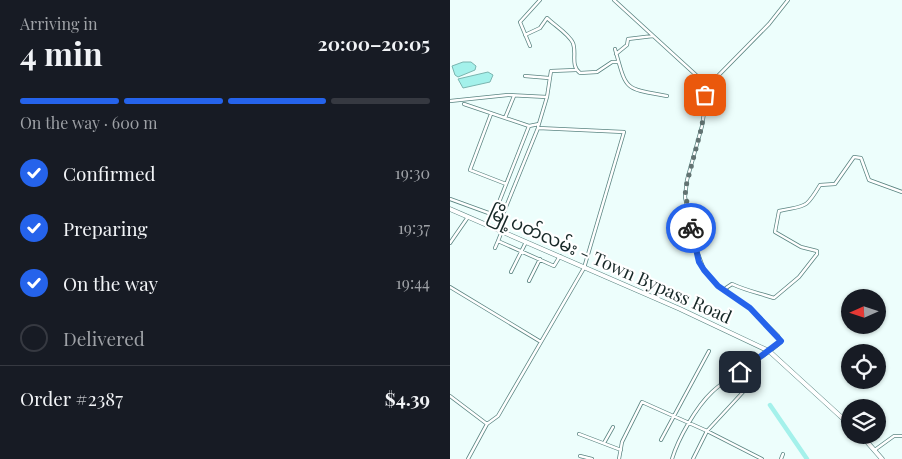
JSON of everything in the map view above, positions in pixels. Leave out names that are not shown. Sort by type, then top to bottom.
[{"type":"main road","name":"မြို့ပတ်လမ်း - Town Bypass Road","points":[[450,209],[560,256],[769,352],[841,417]]},
{"type":"main road","points":[[871,444],[882,459]]},
{"type":"street","points":[[530,46],[520,22],[540,0]]},
{"type":"street","points":[[614,0],[708,86]]},
{"type":"street","points":[[672,459],[675,449],[690,422],[711,393],[781,342],[778,336],[750,308],[727,293],[704,270],[699,262],[685,197],[687,180],[702,126],[708,86],[723,73],[769,24],[788,0]]},
{"type":"street","points":[[525,35],[540,28],[547,18],[567,35],[573,44],[573,60],[576,70]]},
{"type":"street","points":[[616,54],[627,45],[628,39],[653,36]]},
{"type":"street","points":[[614,49],[625,82],[633,90],[667,96]]},
{"type":"street","points":[[495,248],[499,230],[538,126],[547,97],[551,71],[576,70],[580,73],[597,72],[612,62],[618,62]]},
{"type":"street","points":[[525,76],[549,78]]},
{"type":"street","points":[[450,100],[514,96],[547,97]]},
{"type":"street","points":[[505,118],[514,96]]},
{"type":"street","points":[[464,104],[529,126],[624,132],[584,268],[498,416],[487,424],[468,459]]},
{"type":"street","points":[[491,114],[470,170],[506,184]]},
{"type":"street","points":[[450,198],[494,215],[529,126]]},
{"type":"street","points":[[727,293],[726,288],[732,284],[750,293],[774,298],[799,277],[817,254],[816,251],[801,247],[774,232],[779,211],[804,207],[810,203],[820,185],[835,184],[854,157],[861,158],[869,180],[902,192]]},
{"type":"street","points":[[450,243],[452,237],[468,216]]},
{"type":"street","points":[[498,241],[554,266],[560,256]]},
{"type":"street","points":[[511,272],[526,242]]},
{"type":"street","points":[[529,281],[540,259]]},
{"type":"street","points":[[450,287],[541,342]]},
{"type":"street","points":[[661,440],[710,352]]},
{"type":"street","points":[[693,459],[707,431],[756,378]]},
{"type":"street","points":[[450,396],[487,424]]},
{"type":"street","points":[[619,459],[621,450],[642,402],[674,417],[690,422],[762,459]]},
{"type":"street","points":[[604,443],[613,427]]},
{"type":"street","points":[[579,434],[621,450]]},
{"type":"street","points":[[876,449],[894,436],[902,436]]},
{"type":"street","points":[[781,459],[784,454]]},
{"type":"street","points":[[580,456],[592,459]]},
{"type":"water","points":[[463,62],[471,62],[476,66],[475,70],[458,77],[455,75],[452,66]]},
{"type":"water","points":[[488,72],[493,75],[490,82],[463,88],[458,79]]},
{"type":"waterway","points":[[770,405],[807,459]]},
{"type":"way so far","points":[[691,228],[685,190],[702,126],[705,95]]},
{"type":"route","points":[[691,228],[699,262],[704,270],[718,286],[750,308],[781,341],[780,344],[740,372]]}]
